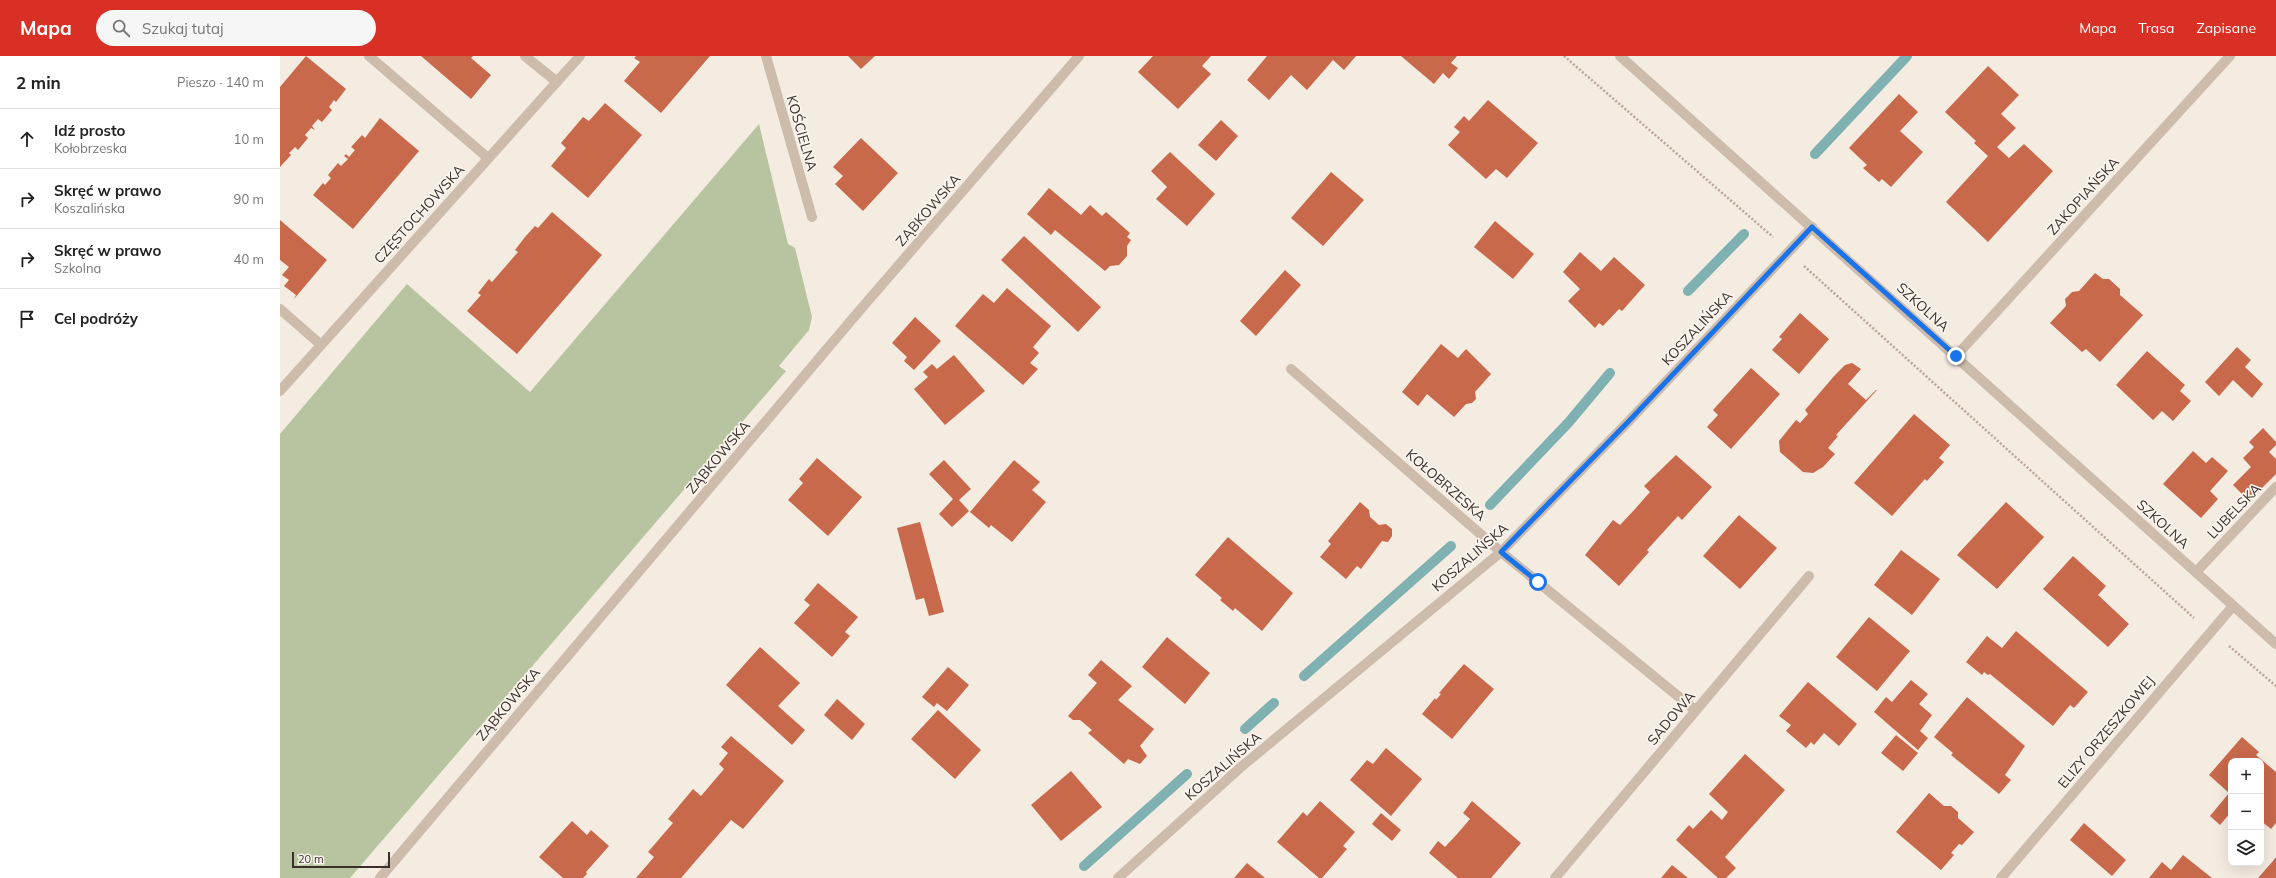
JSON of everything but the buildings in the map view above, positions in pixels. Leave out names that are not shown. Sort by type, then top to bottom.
[{"type":"street","points":[[369,56],[488,158]]},
{"type":"street","points":[[525,56],[557,82]]},
{"type":"street","name":"CZĘSTOCHOWSKA","points":[[280,391],[320,344],[580,56]]},
{"type":"street","name":"KOŚCIELNA","points":[[766,56],[812,217]]},
{"type":"street","name":"ZĄBKOWSKA","points":[[380,878],[854,317],[1079,56]]},
{"type":"street","name":"SZKOLNA","points":[[1620,56],[2276,644]]},
{"type":"street","name":"ZAKOPIAŃSKA","points":[[1956,356],[2230,56]]},
{"type":"street","name":"KOSZALIŃSKA","points":[[1118,878],[1241,767],[1501,552],[1628,422],[1812,227]]},
{"type":"street","points":[[280,309],[320,344]]},
{"type":"street","name":"KOŁOBRZESKA","points":[[1291,369],[1501,552],[1695,710]]},
{"type":"street","name":"LUBELSKA","points":[[2196,572],[2276,487]]},
{"type":"street","name":"SADOWA","points":[[1555,878],[1809,576]]},
{"type":"street","name":"ELIZY ORZESZKOWEJ","points":[[2002,878],[2210,631],[2233,606]]},
{"type":"path","points":[[1564,56],[1788,251],[2210,631],[2276,686]]},
{"type":"green space","points":[[759,124],[788,244],[795,248],[812,317],[809,330],[779,366],[786,371],[350,878],[280,878],[280,434],[407,284],[530,392]]},
{"type":"waterway","points":[[1815,154],[1907,56]]},
{"type":"waterway","points":[[1688,291],[1744,234]]},
{"type":"waterway","points":[[1490,505],[1569,422],[1610,373]]},
{"type":"waterway","points":[[1304,676],[1451,546]]},
{"type":"waterway","points":[[1245,729],[1274,703]]},
{"type":"waterway","points":[[1084,866],[1187,774]]},
{"type":"route","points":[[1538,582],[1501,552],[1628,422],[1812,227],[1956,356]]}]
